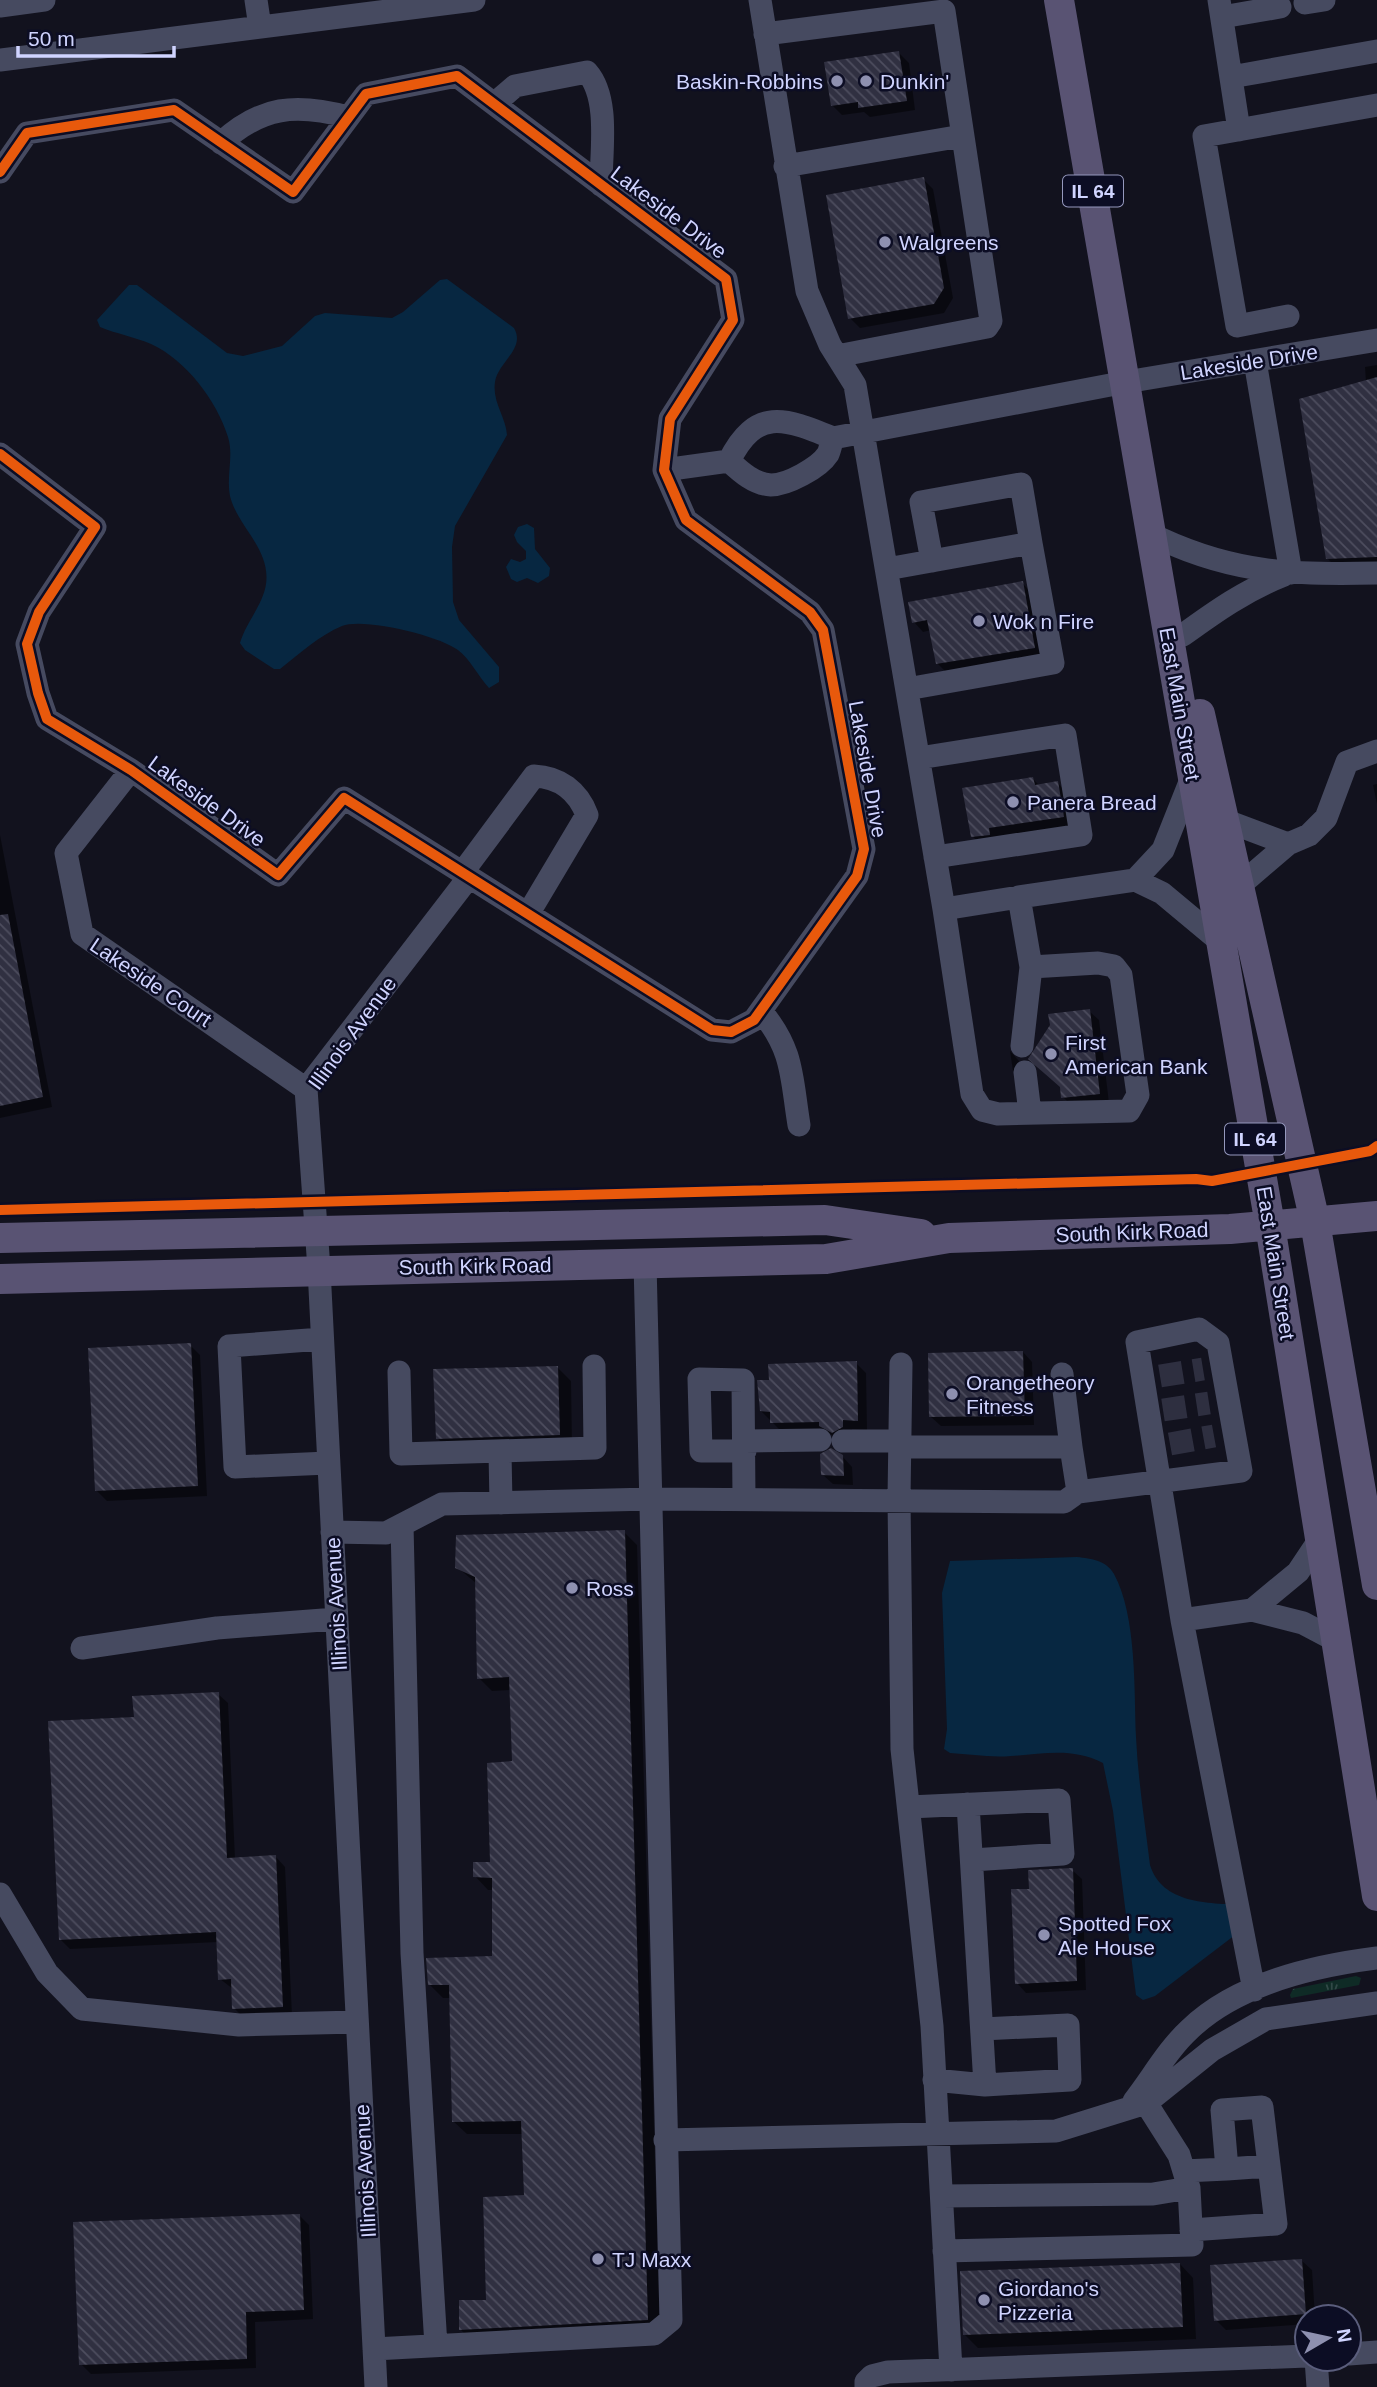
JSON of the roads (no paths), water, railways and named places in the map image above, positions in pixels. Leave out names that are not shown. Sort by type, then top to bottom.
[{"type":"main road","name":"East Main Street","points":[[1059,0],[1270,1226],[1377,1896]]},
{"type":"main road","name":"East Main Street","points":[[1126,382],[1315,1222],[1377,1585]]},
{"type":"main road","name":"South Kirk Road","points":[[0,1279],[318,1269],[825,1259],[949,1238],[1270,1226],[1377,1216]]},
{"type":"main road","name":"South Kirk Road","points":[[0,1238],[825,1220],[949,1238]]},
{"type":"street","points":[[0,6],[44,0]]},
{"type":"street","points":[[256,0],[260,27]]},
{"type":"street","points":[[0,60],[260,27],[316,10],[474,0]]},
{"type":"street","points":[[761,0],[785,166],[807,291],[837,356],[855,385],[976,1104],[982,1110],[998,1114],[1129,1111],[1138,1095],[1121,975],[1114,966],[1098,963],[1031,967]]},
{"type":"street","points":[[1239,130],[1221,8],[1280,7]]},
{"type":"street","points":[[765,34],[944,11],[991,321],[987,327],[837,356]]},
{"type":"street","points":[[1231,77],[1377,51]]},
{"type":"street","points":[[494,104],[515,86],[587,72],[594,80],[600,103],[601,185]]},
{"type":"street","name":"Lakeside Drive","points":[[0,172],[27,133],[174,110],[293,192],[366,94],[457,76],[726,279],[733,320],[670,419],[664,470],[686,520],[810,612],[824,630],[864,849],[857,876],[761,1012],[754,1020],[731,1032],[712,1030],[344,798],[278,875],[131,770],[47,719],[27,644],[39,612],[95,527],[0,454]]},
{"type":"street","points":[[1288,316],[1237,326],[1204,136],[1377,105]]},
{"type":"street","points":[[221,143],[244,122],[266,113],[319,109],[348,117]]},
{"type":"street","points":[[785,166],[962,136]]},
{"type":"street","name":"Lakeside Drive","points":[[833,439],[1126,382],[1377,341]]},
{"type":"street","points":[[1255,361],[1291,573]]},
{"type":"street","points":[[664,470],[729,461],[752,479],[773,485],[800,475],[819,463],[827,454],[833,439],[800,425],[770,421],[748,431],[729,461]]},
{"type":"street","points":[[907,689],[1053,663],[1021,484],[921,502],[932,561]]},
{"type":"street","points":[[1161,540],[1218,562],[1291,573],[1377,573]]},
{"type":"street","points":[[887,569],[1031,543]]},
{"type":"street","points":[[1183,635],[1255,586],[1291,573]]},
{"type":"street","points":[[919,758],[1065,735],[1081,835],[935,857]]},
{"type":"street","points":[[1239,886],[1288,844],[1309,835],[1326,818],[1347,762],[1377,751]]},
{"type":"street","name":"Lakeside Court","points":[[131,770],[66,853],[82,934],[306,1088]]},
{"type":"street","name":"Illinois Avenue","points":[[376,2387],[322,1339],[306,1088],[466,875],[534,776],[551,777],[580,797],[587,815],[528,914]]},
{"type":"street","points":[[1135,880],[1163,850],[1192,777]]},
{"type":"street","points":[[1224,820],[1288,844]]},
{"type":"street","points":[[944,909],[1135,880],[1170,898],[1222,943]]},
{"type":"street","points":[[1019,897],[1031,967],[1022,1046]]},
{"type":"street","points":[[761,1012],[779,1032],[787,1049],[799,1125]]},
{"type":"street","points":[[1025,1072],[1030,1113]]},
{"type":"street","points":[[374,2349],[654,2334],[671,2320],[645,1263]]},
{"type":"street","points":[[332,1532],[386,1533],[442,1504],[651,1499],[899,1498],[1064,1502],[1078,1492],[1160,1482],[1241,1471],[1224,1435],[1213,1368],[1218,1343],[1199,1329],[1137,1342],[1151,1377],[1162,1445],[1160,1482],[1182,1620],[1254,1990]]},
{"type":"street","points":[[322,1339],[229,1346],[235,1467],[328,1463]]},
{"type":"street","points":[[901,1364],[899,1498],[902,1749],[929,1996],[951,2370]]},
{"type":"street","points":[[399,1372],[401,1454],[500,1453],[595,1448],[594,1366]]},
{"type":"street","points":[[1062,1374],[1078,1492]]},
{"type":"street","points":[[744,1499],[745,1446],[820,1440]]},
{"type":"street","points":[[843,1441],[1071,1447]]},
{"type":"street","points":[[500,1453],[501,1503]]},
{"type":"street","points":[[402,1525],[412,1952],[436,2346]]},
{"type":"street","points":[[1252,1610],[1298,1572],[1320,1539]]},
{"type":"street","points":[[1182,1620],[1252,1610],[1303,1623],[1337,1642]]},
{"type":"street","points":[[82,1648],[217,1628],[336,1619]]},
{"type":"street","points":[[909,1807],[1059,1800],[1063,1854],[972,1860]]},
{"type":"street","points":[[968,1804],[985,2085]]},
{"type":"street","points":[[3,1903],[47,1973],[82,2009],[239,2025],[357,2022]]},
{"type":"street","points":[[1137,2106],[1190,2029],[1232,2000],[1323,1966],[1377,1958]]},
{"type":"street","points":[[665,2140],[939,2136],[1056,2131],[1137,2106],[1212,2050],[1266,2020],[1377,2003]]},
{"type":"street","points":[[934,2080],[985,2085],[1070,2080],[1068,2025],[982,2029]]},
{"type":"street","points":[[944,2251],[1192,2245],[1186,2180],[1179,2155],[1137,2106]]},
{"type":"street","points":[[1191,2230],[1276,2224],[1262,2107],[1222,2110],[1227,2169]]},
{"type":"street","points":[[942,2196],[1153,2194],[1186,2180],[1227,2169],[1269,2166]]},
{"type":"street","points":[[866,2387],[866,2382],[873,2376],[888,2372],[951,2370],[988,2378],[1293,2357]]},
{"type":"water","points":[[447,279],[514,328],[517,336],[514,349],[495,382],[495,396],[507,435],[455,526],[452,547],[453,602],[459,620],[499,667],[499,682],[489,688],[466,658],[449,645],[401,629],[366,624],[342,626],[310,645],[280,669],[274,669],[245,650],[240,643],[264,592],[266,571],[259,549],[239,517],[230,496],[230,444],[223,423],[208,396],[176,360],[151,344],[100,327],[97,320],[129,285],[137,285],[227,353],[243,356],[282,346],[315,316],[325,313],[392,318],[403,312],[440,280]]},
{"type":"water","points":[[527,524],[534,528],[535,549],[550,568],[549,576],[538,583],[527,578],[517,582],[511,579],[506,567],[511,559],[520,562],[526,559],[526,551],[514,535],[518,527]]},
{"type":"water","points":[[1077,1557],[1098,1561],[1111,1569],[1127,1611],[1133,1654],[1140,1785],[1150,1865],[1156,1878],[1175,1894],[1188,1899],[1243,1905],[1239,1932],[1155,1996],[1143,2000],[1136,1995],[1113,1811],[1103,1763],[1069,1753],[996,1757],[950,1753],[944,1749],[947,1729],[942,1593],[950,1561]]},
{"type":"tunnel","points":[[1160,1376],[1203,1369]]},
{"type":"tunnel","points":[[1163,1410],[1209,1403]]},
{"type":"tunnel","points":[[1170,1444],[1214,1436]]},
{"type":"place","name":"Baskin-Robbins","points":[[837,81]]},
{"type":"place","name":"Dunkin'","points":[[866,81]]},
{"type":"place","name":"Walgreens","points":[[885,242]]},
{"type":"place","name":"Wok n Fire","points":[[979,621]]},
{"type":"place","name":"Panera Bread","points":[[1013,802]]},
{"type":"place","name":"First American Bank","points":[[1051,1054]]},
{"type":"place","name":"Orangetheory Fitness","points":[[952,1394]]},
{"type":"place","name":"Ross","points":[[572,1588]]},
{"type":"place","name":"Spotted Fox Ale House","points":[[1044,1935]]},
{"type":"place","name":"TJ Maxx","points":[[598,2259]]},
{"type":"place","name":"Giordano's Pizzeria","points":[[984,2300]]}]
